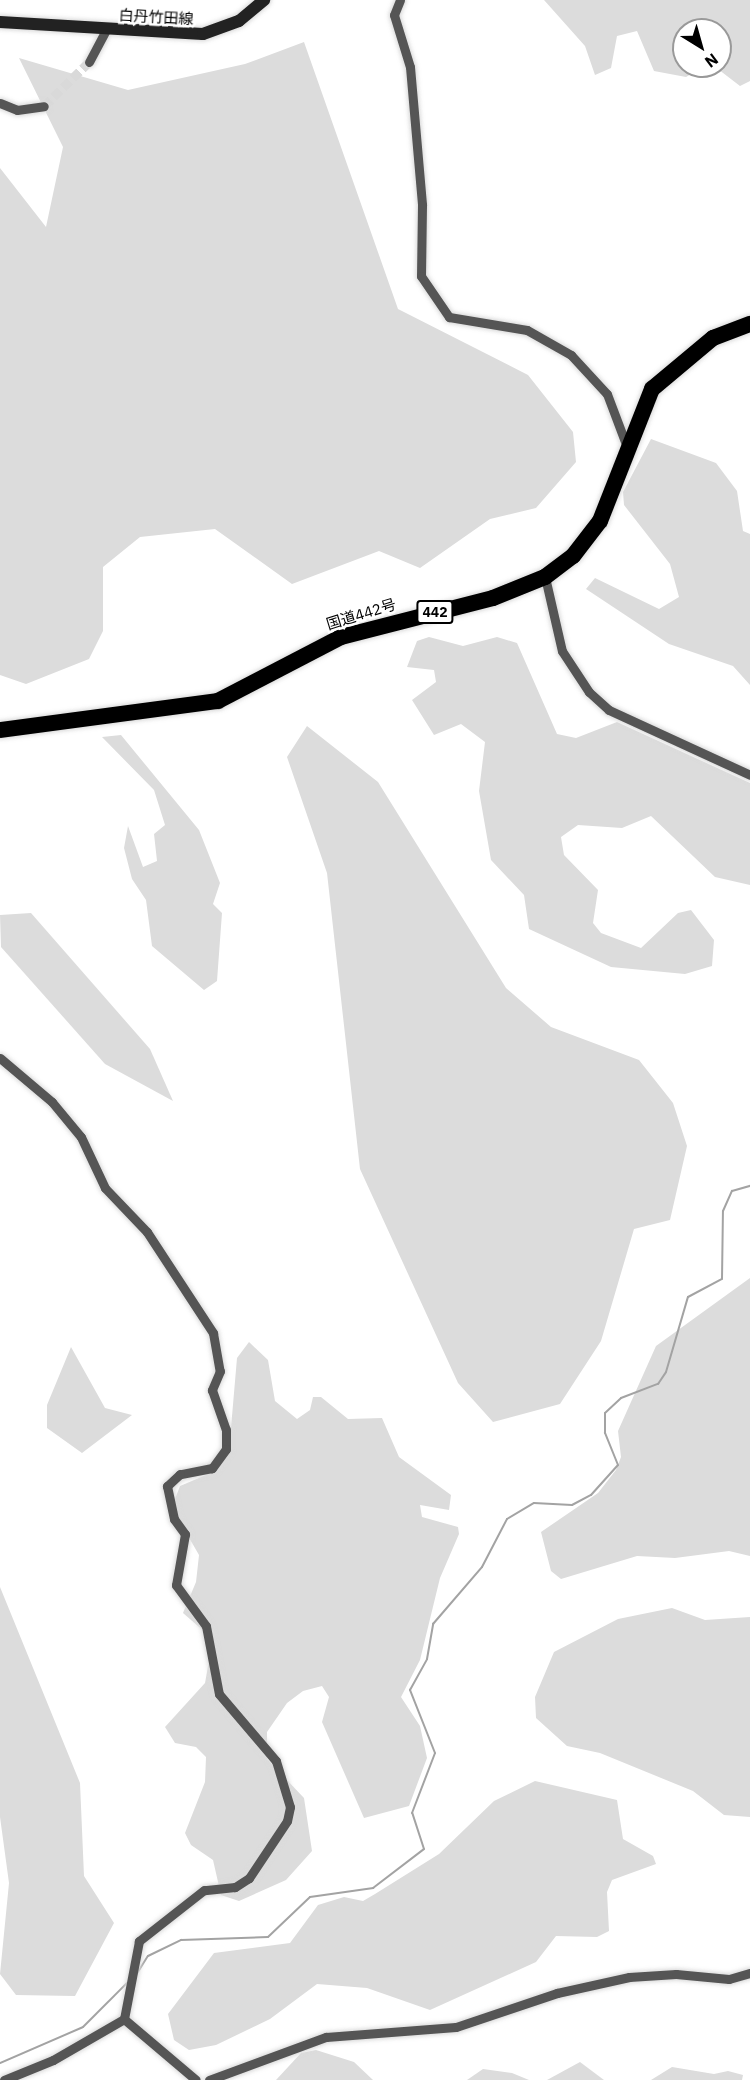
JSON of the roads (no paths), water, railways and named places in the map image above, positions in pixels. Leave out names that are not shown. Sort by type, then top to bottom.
[{"type":"highway","name":"国道442号","points":[[0,730],[218,701],[341,637],[493,598],[545,577],[573,556],[600,521],[641,407],[665,374],[713,338],[750,324]]},
{"type":"main road","name":"白丹竹田線","points":[[0,22],[203,34],[239,21],[264,0]]},
{"type":"street","points":[[400,0],[394,15],[410,67],[422,205],[421,276],[449,317],[527,330],[571,355],[607,394],[627,447]]},
{"type":"street","points":[[89,62],[106,30]]},
{"type":"street","points":[[0,103],[26,111],[44,106]]},
{"type":"street","points":[[545,577],[562,651],[589,692],[609,710],[750,775]]},
{"type":"street","points":[[0,1058],[52,1102],[81,1137],[105,1188],[147,1232],[213,1333],[220,1371],[212,1390],[226,1430],[226,1449],[212,1468],[180,1474],[167,1486],[174,1519],[185,1533],[176,1585],[206,1626],[219,1694],[276,1761],[290,1807],[287,1821],[249,1878],[235,1887],[204,1890],[139,1941],[124,2019]]},
{"type":"street","points":[[209,2080],[326,2037],[398,2036],[456,2027],[557,1993],[629,1977],[676,1974],[729,1979],[750,1973]]},
{"type":"street","points":[[4,2080],[124,2019]]},
{"type":"street","points":[[124,2019],[196,2080]]},
{"type":"waterway","points":[[136,1975],[148,1956],[181,1940],[268,1937],[310,1897],[373,1888],[424,1849],[412,1813],[435,1753],[410,1690],[427,1659],[433,1624],[482,1567],[507,1519],[534,1503],[572,1505],[591,1495],[618,1465],[605,1433],[605,1413],[621,1398],[658,1384],[666,1372],[688,1297],[722,1279],[723,1211],[732,1191],[750,1186]]},
{"type":"waterway","points":[[0,2063],[83,2027],[127,1983]]},
{"type":"tunnel","points":[[44,106],[89,62]]}]
